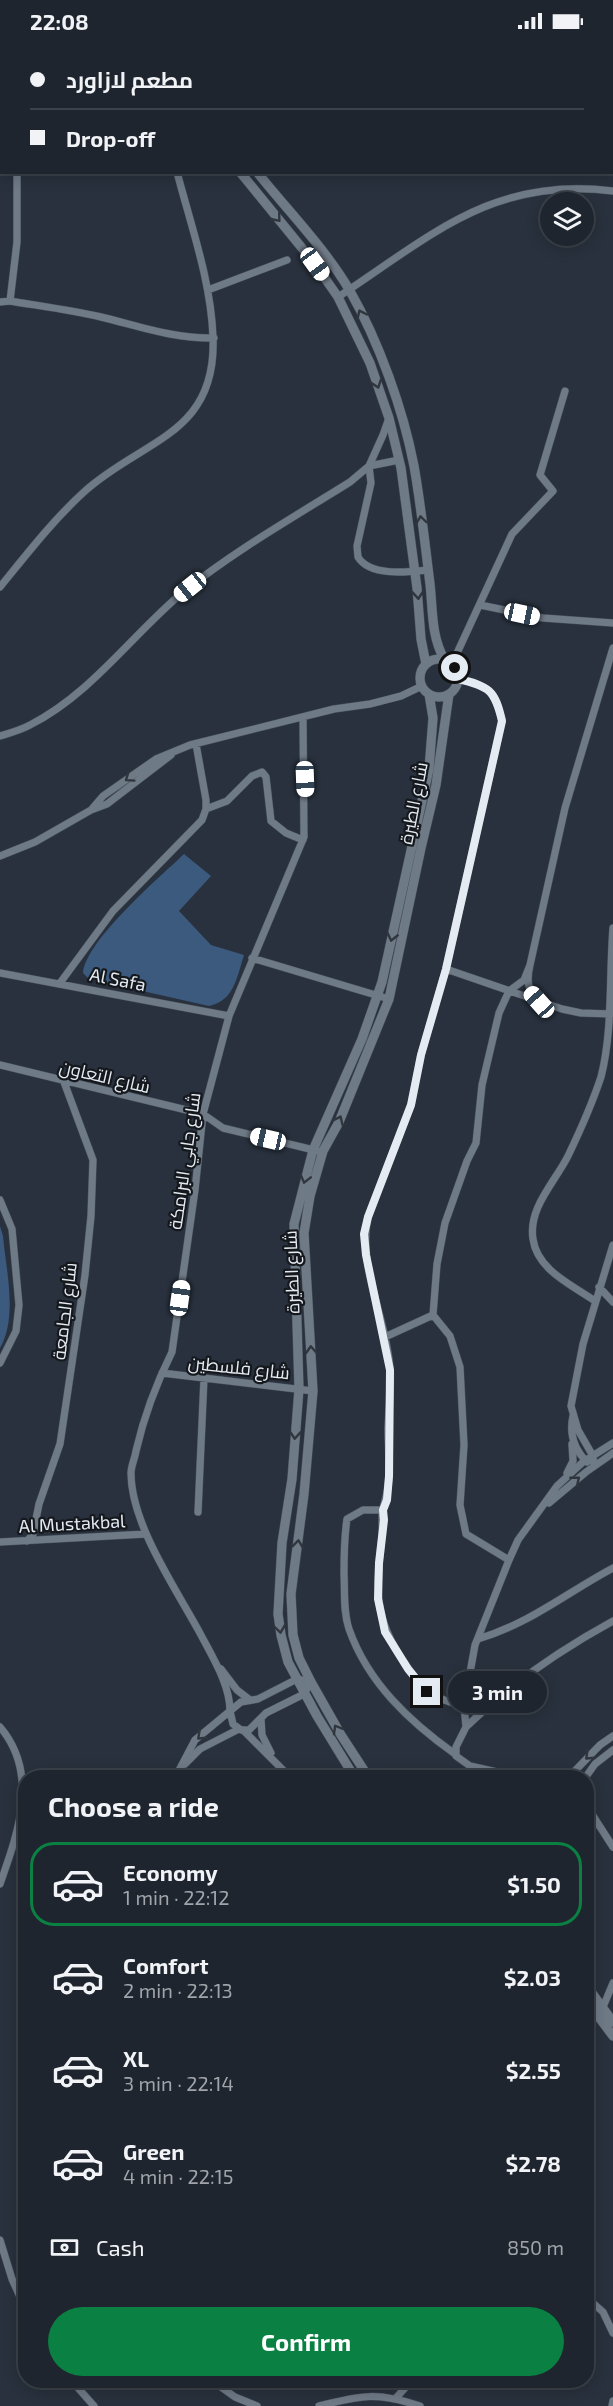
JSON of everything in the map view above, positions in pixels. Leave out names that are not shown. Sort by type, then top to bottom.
[{"type":"main road","points":[[242,174],[315,264],[338,297],[370,363],[399,460],[426,664]]},
{"type":"main road","points":[[259,174],[325,256],[349,290],[380,358],[401,415],[414,466],[434,636],[448,662],[455,668],[458,679],[455,689],[449,694],[435,697],[426,690],[420,674],[426,664],[436,659],[448,662]]},
{"type":"main road","name":"شارع الطيرة","points":[[350,1770],[304,1694],[288,1662],[281,1635],[278,1603],[282,1543],[292,1479],[299,1389],[294,1224],[312,1150],[362,1039],[382,982],[429,769],[433,718],[426,690]]},
{"type":"main road","name":"شارع الطيرة","points":[[364,1770],[311,1682],[299,1658],[293,1635],[291,1594],[304,1494],[313,1391],[303,1233],[310,1196],[323,1151],[339,1122],[389,999],[436,785],[449,694]]},
{"type":"main road","points":[[594,1995],[613,2022]]},
{"type":"main road","points":[[594,2011],[613,2036]]},
{"type":"street","points":[[10,300],[17,242],[17,174]]},
{"type":"street","points":[[0,587],[54,521],[86,490],[122,463],[162,441],[181,426],[203,397],[212,364],[214,338],[208,290],[178,174]]},
{"type":"street","points":[[338,297],[437,229],[497,201],[527,193],[556,190],[587,188],[613,191]]},
{"type":"street","points":[[208,290],[287,260]]},
{"type":"street","points":[[0,302],[10,300],[101,317],[141,329],[188,338],[214,338]]},
{"type":"street","points":[[448,662],[480,605],[512,534],[553,490],[540,475],[565,391]]},
{"type":"street","points":[[0,736],[28,726],[46,716],[82,688],[200,579],[350,482],[369,466],[388,418]]},
{"type":"street","points":[[369,466],[399,460]]},
{"type":"street","points":[[369,466],[371,483],[357,546],[358,557],[368,567],[396,573],[428,570]]},
{"type":"street","points":[[480,605],[543,618],[613,623]]},
{"type":"street","points":[[539,1002],[530,992],[528,984],[530,965],[565,808],[613,648]]},
{"type":"street","points":[[458,679],[480,684],[488,689],[497,699],[502,721],[446,969],[421,1055],[411,1105],[368,1217],[364,1234],[366,1255],[385,1337],[391,1396],[388,1428],[389,1476],[387,1500],[383,1510],[378,1599],[385,1632],[422,1687],[434,1696],[464,1706]]},
{"type":"street","points":[[0,856],[35,842],[91,810],[107,804],[173,753],[196,744],[334,709],[370,704],[426,690]]},
{"type":"street","name":"شارع جابي البرامكة","points":[[213,1657],[146,1534],[137,1506],[131,1472],[142,1425],[172,1352],[195,1190],[203,1114],[229,1016],[303,840],[306,820],[303,717]]},
{"type":"street","points":[[60,983],[113,911],[197,828],[206,809],[196,744]]},
{"type":"street","points":[[206,809],[227,801],[252,776],[262,772],[266,777],[271,821],[286,833],[303,840]]},
{"type":"street","points":[[595,1301],[545,1264],[534,1246],[532,1235],[540,1203],[567,1159],[602,1075],[609,1050],[612,1014],[613,928]]},
{"type":"street","points":[[252,958],[389,999]]},
{"type":"street","points":[[509,1560],[466,1534],[460,1505],[464,1445],[460,1367],[450,1336],[433,1315],[437,1264],[445,1223],[467,1161],[476,1143],[482,1085],[499,1013],[509,991],[524,980],[530,965]]},
{"type":"street","points":[[446,969],[539,1002],[581,1013],[612,1014]]},
{"type":"street","name":"Al Safa","points":[[0,973],[229,1016]]},
{"type":"street","name":"شارع التعاون","points":[[0,1065],[203,1114],[223,1128],[323,1151]]},
{"type":"street","name":"شارع الجامعة","points":[[27,1541],[33,1534],[39,1504],[60,1444],[91,1216],[93,1160],[64,1082]]},
{"type":"street","points":[[0,1200],[12,1229],[19,1305],[16,1331],[0,1363]]},
{"type":"street","points":[[594,1466],[593,1456],[582,1438],[571,1406],[583,1344],[613,1245]]},
{"type":"street","points":[[599,1287],[613,1302]]},
{"type":"street","points":[[385,1337],[433,1315]]},
{"type":"street","name":"شارع فلسطين","points":[[162,1372],[313,1391]]},
{"type":"street","points":[[198,1512],[204,1378]]},
{"type":"street","points":[[567,1475],[573,1456],[571,1435],[573,1416]]},
{"type":"street","points":[[571,1435],[585,1461],[594,1466]]},
{"type":"street","points":[[582,1438],[597,1447],[612,1444]]},
{"type":"street","points":[[466,1727],[464,1706],[478,1639],[518,1540],[567,1475],[612,1444]]},
{"type":"street","points":[[541,1511],[613,1453]]},
{"type":"street","points":[[383,1510],[363,1510],[347,1519],[343,1552],[344,1602],[349,1629],[383,1690],[413,1722],[455,1754],[459,1760],[470,1766],[488,1770]]},
{"type":"street","name":"Al Mustakbal","points":[[0,1542],[146,1534]]},
{"type":"street","points":[[478,1639],[534,1617],[613,1568]]},
{"type":"street","points":[[455,1754],[466,1727],[491,1702],[561,1652],[613,1621]]},
{"type":"street","points":[[213,1657],[237,1690],[250,1701]]},
{"type":"street","points":[[213,1657],[228,1692],[231,1720],[284,1770]]},
{"type":"street","points":[[179,1770],[195,1740],[236,1704],[258,1699],[297,1679],[311,1682],[304,1694],[266,1713],[253,1727],[241,1730],[201,1749],[181,1767]]},
{"type":"street","points":[[261,1719],[262,1735],[275,1760]]},
{"type":"street","points":[[0,1727],[16,1750],[19,1770]]},
{"type":"street","points":[[576,1770],[613,1736]]},
{"type":"street","points":[[591,1770],[613,1750]]},
{"type":"street","points":[[594,1816],[613,1847]]},
{"type":"street","points":[[594,1819],[598,1822]]},
{"type":"street","points":[[0,1884],[16,1838],[18,1825]]},
{"type":"street","points":[[603,2007],[613,1983]]},
{"type":"street","points":[[0,2240],[18,2292]]},
{"type":"street","points":[[594,2304],[603,2312],[613,2333]]},
{"type":"street","points":[[78,2388],[94,2406]]},
{"type":"street","points":[[222,2388],[235,2397],[258,2406]]},
{"type":"street","points":[[396,2398],[405,2388]]},
{"type":"street","points":[[319,2406],[355,2397],[376,2395],[396,2398],[420,2406]]},
{"type":"street","points":[[612,2406],[613,2401]]},
{"type":"shaded area","points":[[184,854],[211,876],[179,911],[211,945],[244,955],[229,993],[224,999],[209,1006],[89,979],[83,973],[87,959],[97,944],[125,910]]},
{"type":"shaded area","points":[[0,1226],[10,1308],[5,1336],[0,1348]]},
{"type":"route","points":[[427,1692],[408,1669],[385,1632],[378,1599],[383,1510],[386,1506],[389,1476],[388,1428],[391,1396],[387,1348],[366,1255],[364,1234],[368,1217],[388,1171],[411,1105],[421,1055],[446,969],[502,721],[497,699],[480,684],[458,679],[455,668]]}]
